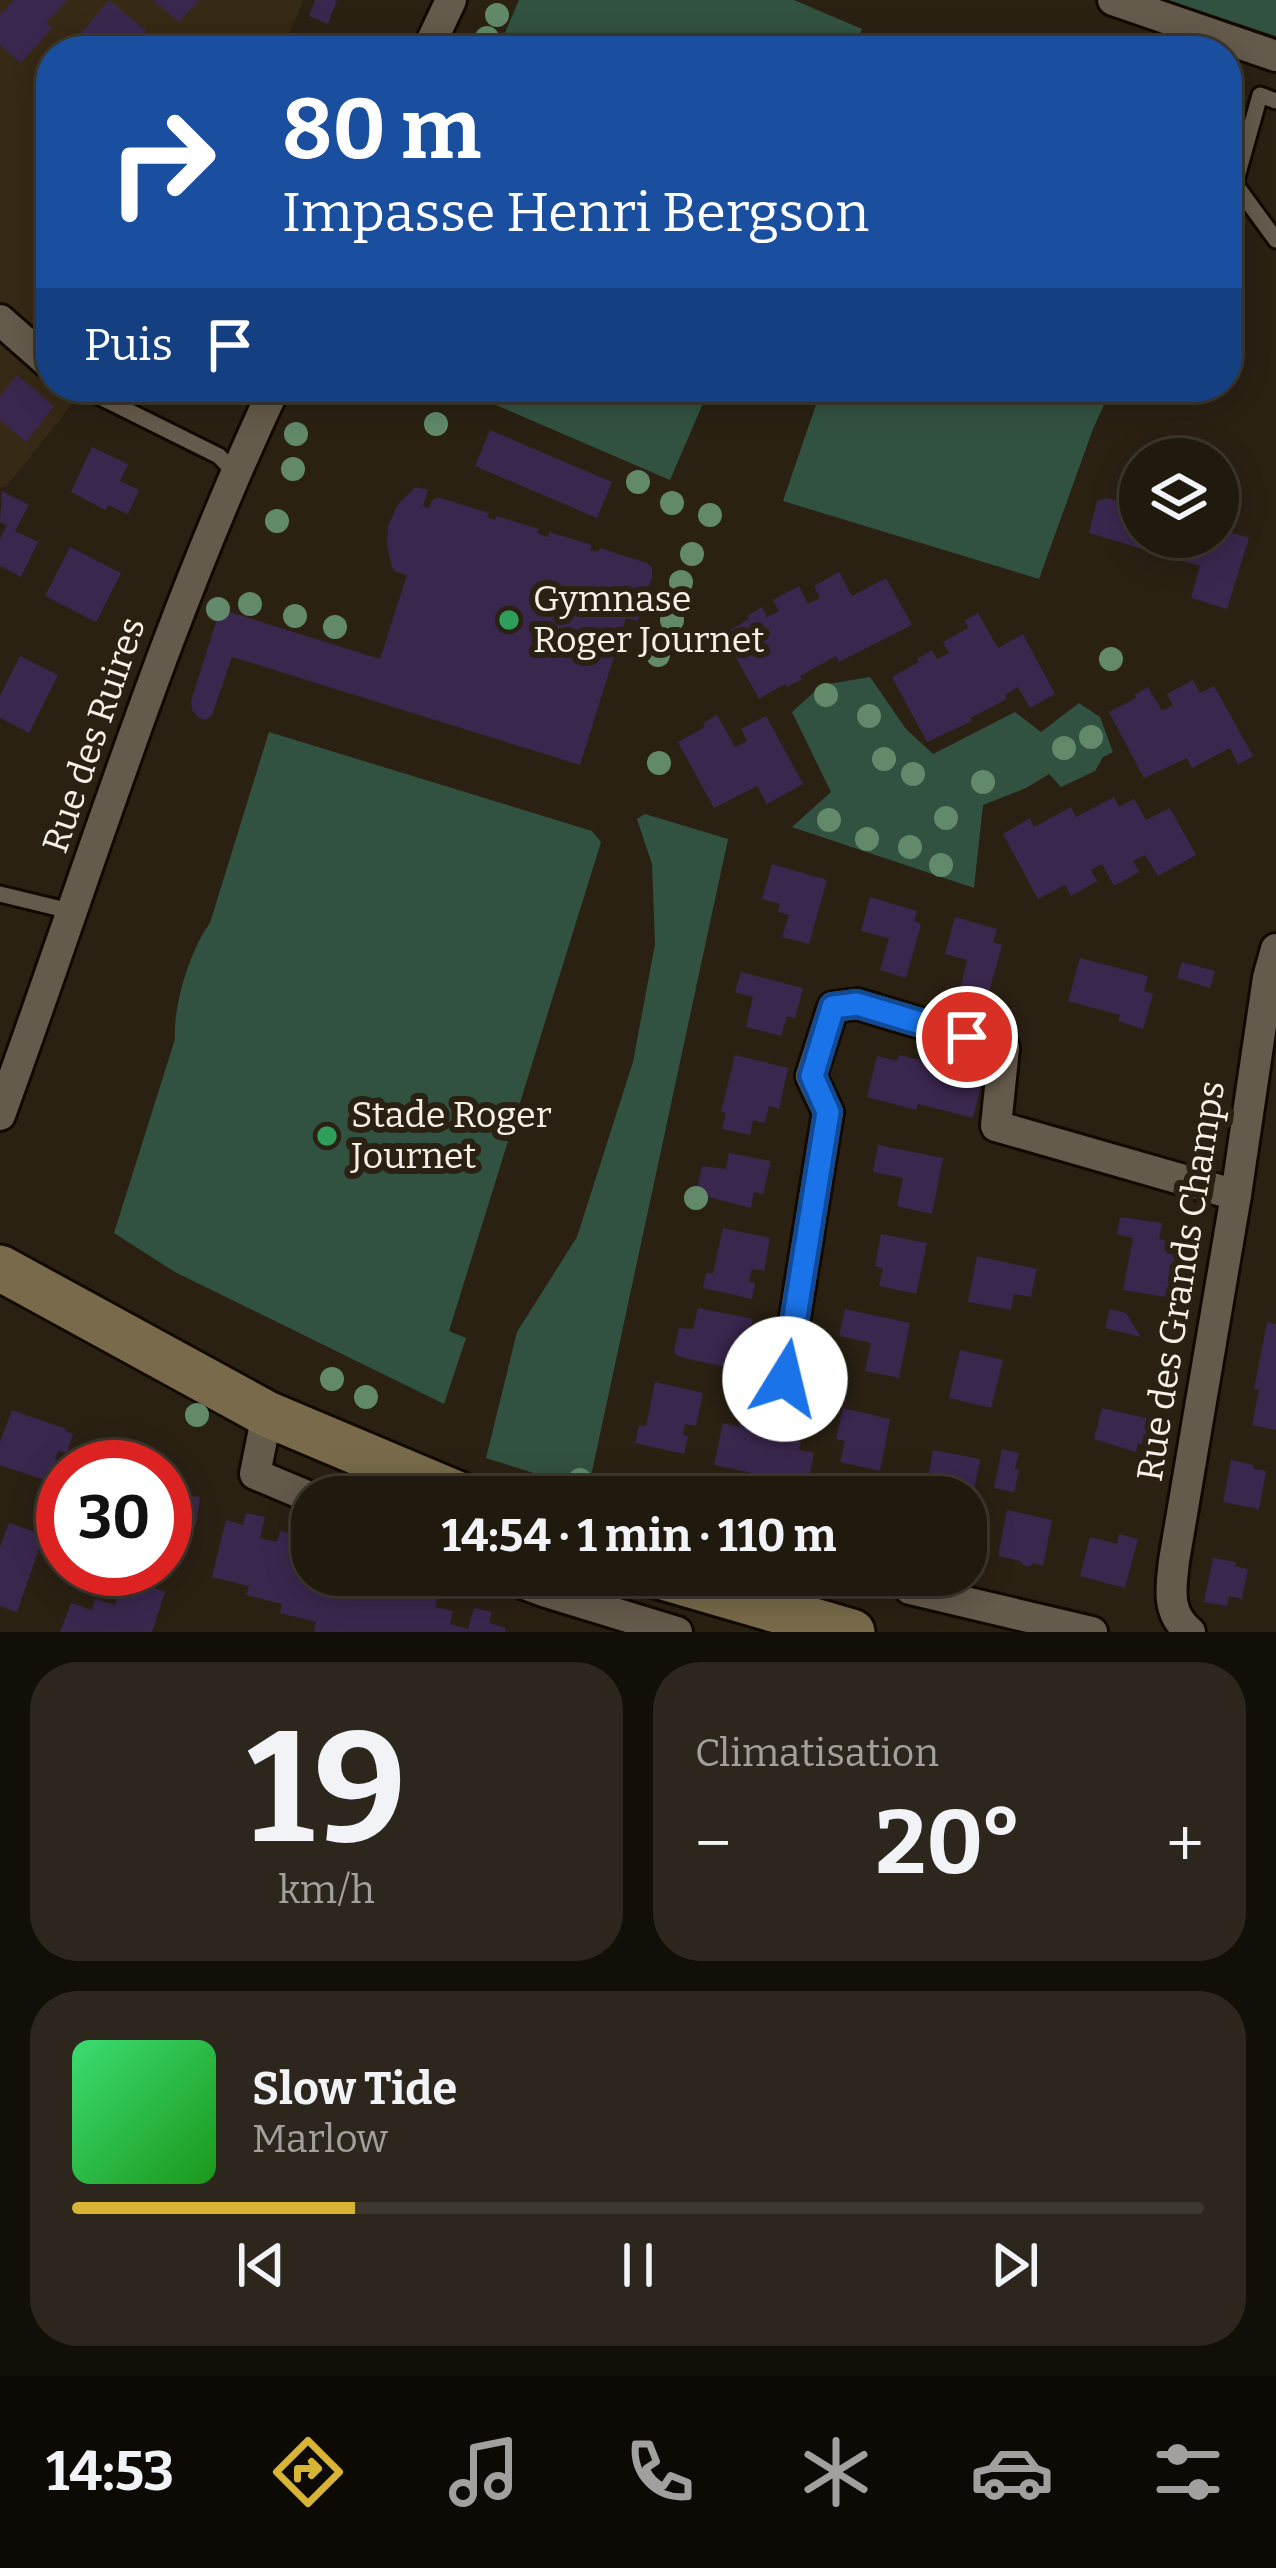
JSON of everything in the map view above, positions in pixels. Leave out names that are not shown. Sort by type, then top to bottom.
[{"type":"main road","points":[[0,1268],[268,1414],[414,1476]]},
{"type":"main road","points":[[723,1596],[828,1629]]},
{"type":"street","points":[[434,36],[451,0]]},
{"type":"street","points":[[1113,0],[1218,36]]},
{"type":"street","points":[[1242,44],[1276,56]]},
{"type":"street","points":[[0,320],[36,352]]},
{"type":"street","name":"Rue des Ruires","points":[[0,1115],[138,718],[235,472],[268,402]]},
{"type":"street","name":"Rue des Grands Champs","points":[[1181,1630],[1170,1595],[1174,1561],[1276,949]]},
{"type":"street","points":[[785,1379],[828,1112],[812,1076],[833,1007],[857,1004],[1004,1048],[996,1126],[1236,1195]]},
{"type":"street","points":[[268,1414],[255,1474],[291,1489]]},
{"type":"street","points":[[559,1596],[677,1632]]},
{"type":"street","points":[[940,1596],[1092,1632]]},
{"type":"lane","points":[[1242,159],[1260,95],[1276,101]]},
{"type":"lane","points":[[1242,194],[1276,240]]},
{"type":"lane","points":[[110,402],[219,456],[235,472]]},
{"type":"lane","points":[[0,894],[74,911]]},
{"type":"shaded area","points":[[0,0],[304,0],[287,36],[36,36],[36,402],[74,402],[6,487],[0,488]]},
{"type":"green space","points":[[519,0],[794,0],[862,29],[859,36],[503,36]]},
{"type":"green space","points":[[1168,0],[1276,0],[1276,36]]},
{"type":"green space","points":[[489,402],[704,402],[670,480]]},
{"type":"green space","points":[[817,402],[1105,402],[1039,579],[783,501]]},
{"type":"green space","points":[[870,677],[906,729],[933,754],[1015,712],[1041,732],[1079,703],[1100,717],[1113,752],[1103,757],[1095,771],[1061,787],[1049,774],[983,805],[974,888],[792,827],[831,792],[792,712],[822,685]]},
{"type":"green space","name":"Stade Roger Journet","points":[[269,732],[592,831],[601,842],[449,1331],[466,1338],[444,1404],[175,1272],[114,1233],[175,1039],[184,979],[210,923]]},
{"type":"green space","points":[[645,814],[728,839],[591,1476],[543,1476],[486,1458],[517,1332],[577,1237],[633,1062],[655,944],[652,864],[637,819]]},
{"type":"building","points":[[14,0],[67,0],[46,23],[52,28],[45,36],[36,36],[36,46],[21,63],[0,45],[0,15]]},
{"type":"building","points":[[109,0],[146,31],[142,36],[79,36]]},
{"type":"building","points":[[153,0],[199,0],[179,22]]},
{"type":"building","points":[[315,0],[337,0],[328,24],[309,16]]},
{"type":"building","points":[[17,375],[36,391],[36,402],[54,406],[26,442],[0,420],[0,396]]},
{"type":"building","points":[[490,430],[612,482],[597,518],[475,466]]},
{"type":"building","points":[[92,447],[128,464],[120,481],[139,490],[128,514],[108,505],[105,510],[71,492]]},
{"type":"building","name":"Gymnase Roger Journet","points":[[416,487],[428,490],[425,507],[437,497],[489,513],[487,517],[495,520],[497,516],[539,529],[537,533],[548,537],[549,532],[592,545],[590,550],[600,548],[652,568],[638,621],[626,618],[580,765],[232,657],[212,715],[206,720],[192,710],[220,609],[380,659],[407,575],[392,567],[388,526],[398,504]]},
{"type":"building","points":[[2,491],[29,505],[15,531],[38,542],[21,577],[0,566],[0,539],[7,525],[0,522]]},
{"type":"building","points":[[1097,501],[1119,501],[1119,542],[1089,533]]},
{"type":"building","points":[[1239,535],[1249,538],[1227,609],[1191,598],[1200,566],[1173,558],[1239,558]]},
{"type":"building","points":[[70,547],[121,573],[96,622],[45,596]]},
{"type":"building","points":[[839,572],[852,596],[886,578],[912,625],[839,662],[836,656],[759,699],[723,634],[762,607],[767,617],[779,611],[773,600],[799,586],[808,604],[820,598],[814,586]]},
{"type":"building","points":[[978,613],[998,648],[1023,634],[1055,694],[1030,708],[1018,687],[1005,695],[1007,699],[970,718],[972,721],[927,742],[892,677],[932,650],[937,659],[949,653],[943,642],[968,628],[965,620]]},
{"type":"building","points":[[20,656],[58,675],[29,733],[0,718],[0,696]]},
{"type":"building","points":[[1193,680],[1200,693],[1214,686],[1253,756],[1238,764],[1230,748],[1192,768],[1187,758],[1144,778],[1109,712],[1148,687],[1162,711],[1173,705],[1167,694]]},
{"type":"building","points":[[717,715],[735,747],[747,741],[741,729],[766,716],[803,784],[767,804],[757,786],[714,808],[678,742]]},
{"type":"building","points":[[1114,797],[1119,807],[1134,799],[1146,820],[1170,808],[1196,855],[1158,876],[1145,855],[1133,861],[1139,872],[1114,886],[1102,864],[1091,870],[1097,881],[1071,896],[1065,885],[1038,899],[1003,834],[1030,818],[1034,827],[1071,807],[1076,817]]},
{"type":"building","points":[[772,864],[827,880],[809,944],[782,937],[789,915],[778,912],[780,904],[762,899]]},
{"type":"building","points":[[870,897],[917,911],[914,921],[921,924],[906,978],[880,970],[889,938],[861,931]]},
{"type":"building","points":[[955,917],[997,929],[993,942],[1002,945],[987,999],[960,991],[967,960],[945,954]]},
{"type":"building","points":[[1080,958],[1148,976],[1144,991],[1153,994],[1143,1029],[1118,1021],[1120,1015],[1068,1001]]},
{"type":"building","points":[[1182,962],[1215,971],[1210,988],[1177,978]]},
{"type":"building","points":[[741,972],[803,988],[795,1018],[787,1016],[781,1036],[746,1027],[753,997],[735,992]]},
{"type":"building","points":[[735,1055],[788,1068],[779,1109],[769,1106],[765,1123],[753,1120],[750,1135],[722,1129],[726,1113],[721,1112]]},
{"type":"building","points":[[899,1055],[929,1062],[927,1068],[947,1073],[949,1066],[984,1074],[973,1118],[867,1097],[877,1056],[897,1061]]},
{"type":"building","points":[[878,1145],[943,1158],[932,1214],[897,1206],[903,1178],[873,1172]]},
{"type":"building","points":[[729,1153],[771,1161],[763,1194],[754,1192],[751,1208],[696,1194],[702,1166],[726,1169]]},
{"type":"building","points":[[1120,1217],[1162,1223],[1159,1239],[1181,1244],[1172,1298],[1123,1290],[1133,1238],[1117,1234]]},
{"type":"building","points":[[723,1228],[770,1238],[764,1271],[752,1269],[752,1299],[703,1288],[706,1273],[713,1273]]},
{"type":"building","points":[[881,1234],[927,1243],[916,1294],[879,1286],[883,1268],[875,1266]]},
{"type":"building","points":[[977,1256],[1037,1269],[1031,1297],[1014,1294],[1011,1310],[968,1302]]},
{"type":"building","points":[[698,1308],[753,1319],[746,1356],[734,1353],[731,1368],[676,1355],[679,1328],[693,1329]]},
{"type":"building","points":[[845,1309],[910,1323],[899,1378],[865,1371],[871,1343],[839,1336]]},
{"type":"building","points":[[1110,1309],[1126,1313],[1141,1337],[1105,1328]]},
{"type":"building","points":[[1267,1322],[1276,1324],[1276,1430],[1252,1425]]},
{"type":"building","points":[[960,1350],[1003,1360],[991,1408],[949,1398]]},
{"type":"building","points":[[655,1382],[703,1393],[696,1426],[685,1424],[684,1454],[635,1443],[639,1425],[646,1426]]},
{"type":"building","points":[[843,1408],[890,1419],[880,1471],[840,1462],[845,1441],[836,1439]]},
{"type":"building","points":[[1102,1408],[1159,1421],[1153,1447],[1138,1443],[1136,1452],[1094,1439]]},
{"type":"building","points":[[12,1410],[73,1434],[71,1440],[36,1440],[36,1477],[0,1465],[0,1442]]},
{"type":"building","points":[[741,1415],[772,1422],[770,1434],[801,1441],[799,1450],[814,1453],[810,1476],[761,1476],[714,1465],[723,1423],[739,1427]]},
{"type":"building","points":[[1002,1449],[1019,1453],[1014,1492],[994,1488]]},
{"type":"building","points":[[933,1450],[980,1459],[977,1476],[928,1476]]},
{"type":"building","points":[[1231,1460],[1266,1471],[1259,1509],[1223,1502]]},
{"type":"building","points":[[192,1496],[200,1497],[196,1525],[192,1524]]},
{"type":"building","points":[[1007,1510],[1052,1520],[1043,1566],[1033,1563],[1029,1567],[998,1556]]},
{"type":"building","points":[[246,1513],[265,1517],[260,1538],[277,1542],[280,1531],[291,1534],[291,1596],[438,1596],[435,1607],[453,1611],[450,1624],[468,1629],[474,1608],[492,1612],[489,1623],[506,1628],[505,1632],[314,1632],[316,1622],[280,1613],[282,1604],[246,1595],[249,1586],[212,1577],[226,1520],[243,1525]]},
{"type":"building","points":[[9,1523],[36,1532],[36,1558],[17,1612],[0,1606],[0,1547]]},
{"type":"building","points":[[1119,1534],[1138,1539],[1125,1588],[1080,1576],[1090,1537],[1117,1544]]},
{"type":"building","points":[[1213,1558],[1248,1569],[1242,1599],[1229,1596],[1227,1606],[1204,1602]]},
{"type":"building","points":[[118,1596],[164,1596],[152,1632],[60,1632],[71,1603],[92,1610],[95,1599],[115,1605]]},
{"type":"place","name":"Gymnase Roger Journet","points":[[509,620]]},
{"type":"place","name":"Stade Roger Journet","points":[[327,1136]]},
{"type":"route","points":[[785,1379],[828,1112],[812,1076],[833,1007],[857,1004],[967,1037]]}]
